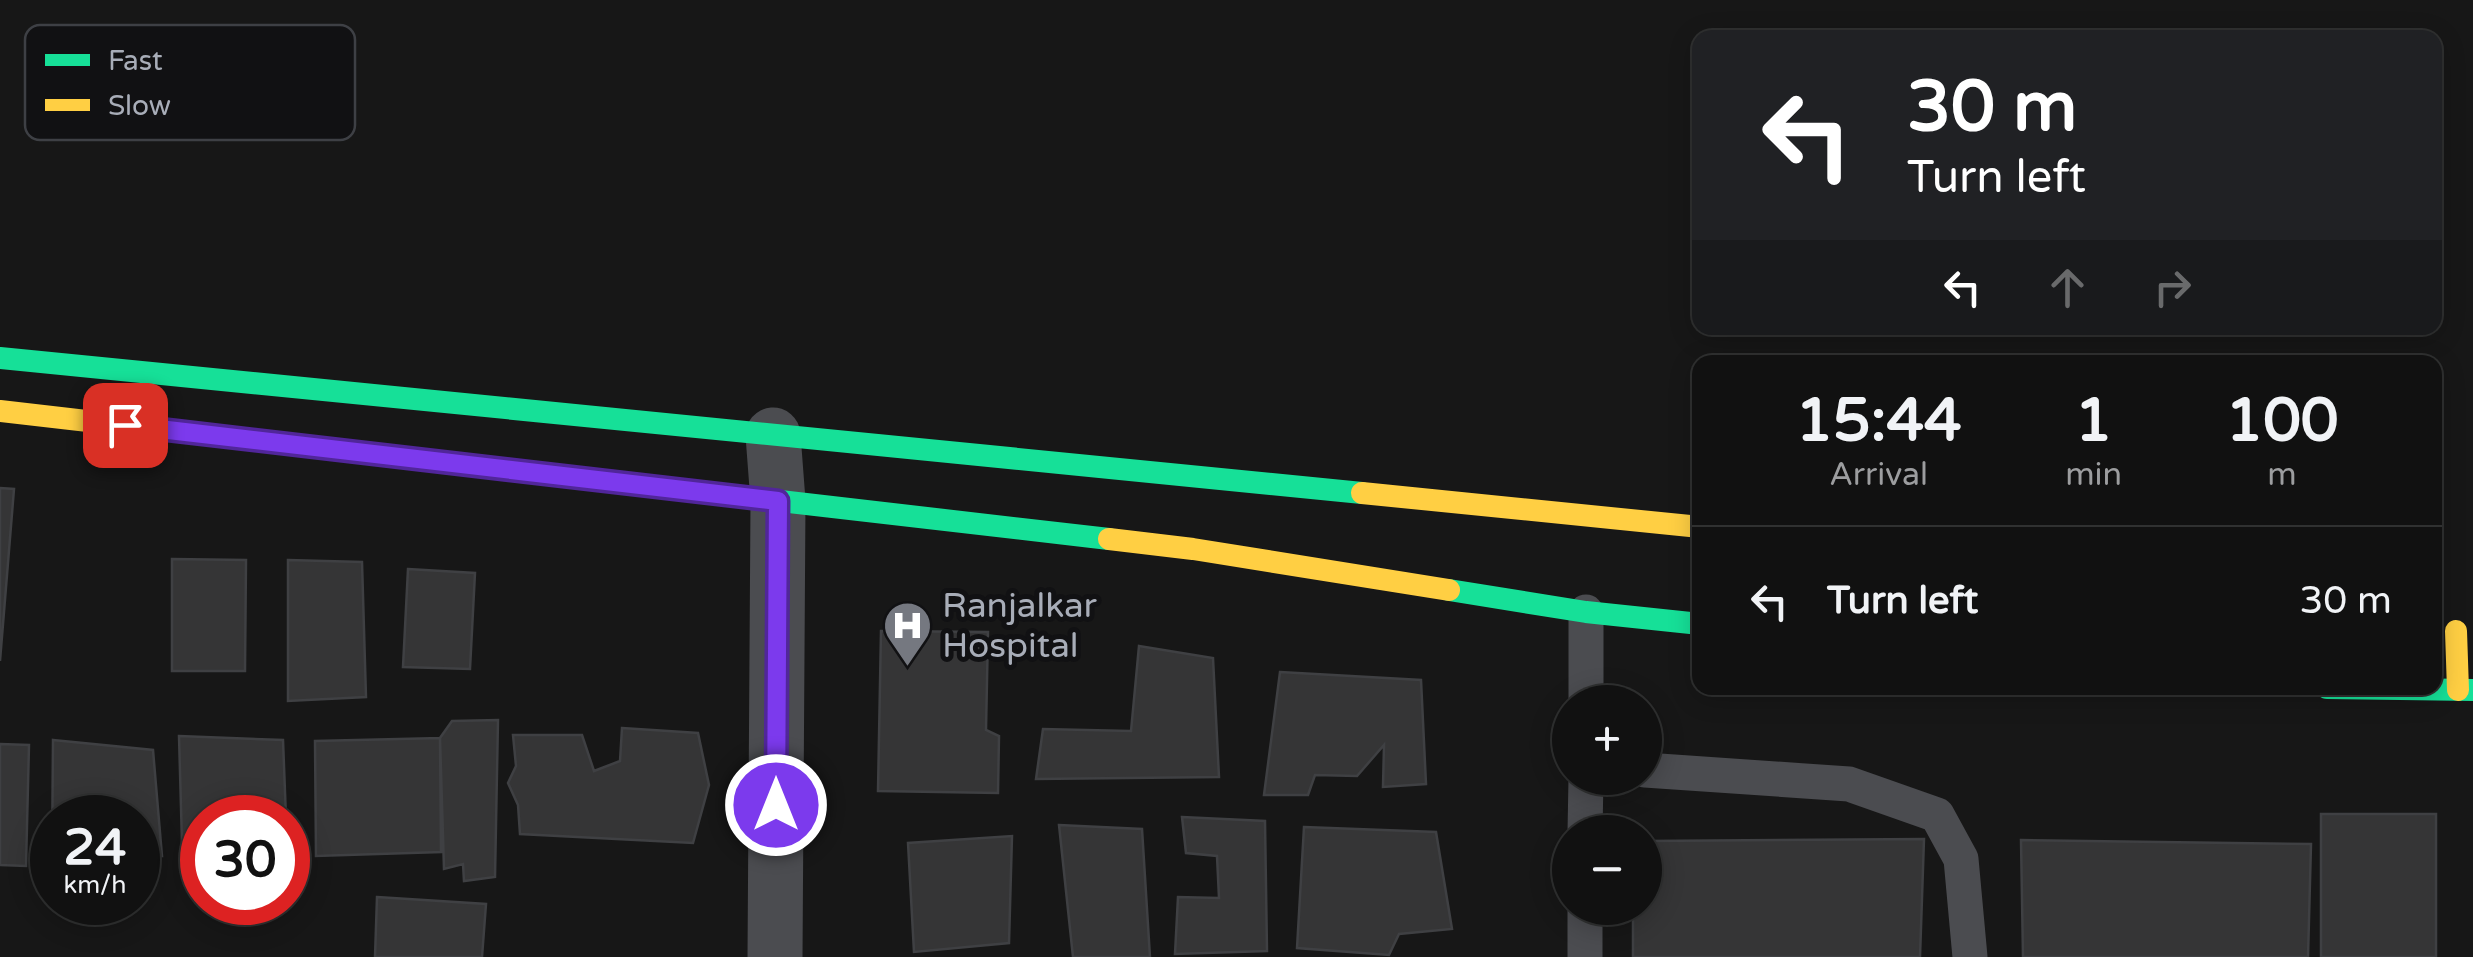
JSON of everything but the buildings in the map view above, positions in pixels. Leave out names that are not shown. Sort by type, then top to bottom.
[{"type":"street","points":[[0,358],[1692,526]]},
{"type":"street","points":[[0,410],[1193,549],[1586,612],[1692,623]]},
{"type":"street","points":[[773,435],[778,501],[775,957]]},
{"type":"street","points":[[2454,630],[2466,690]]},
{"type":"lane","points":[[1586,612],[1586,685]]},
{"type":"lane","points":[[1662,771],[1849,784],[1937,815],[1960,858],[1970,957]]},
{"type":"lane","points":[[1585,925],[1585,957]]},
{"type":"traffic: fast","points":[[0,358],[1362,493]]},
{"type":"traffic: fast","points":[[503,469],[1109,539]]},
{"type":"traffic: fast","points":[[1449,590],[1586,612],[1692,623]]},
{"type":"traffic: fast","points":[[2442,690],[2473,690]]},
{"type":"traffic: slow","points":[[0,411],[503,469]]},
{"type":"traffic: slow","points":[[1362,493],[1692,526]]},
{"type":"traffic: slow","points":[[1109,539],[1449,590]]},
{"type":"traffic: slow","points":[[2456,631],[2458,690]]},
{"type":"place","name":"Ranjalkar Hospital","points":[[907,668]]},
{"type":"route","points":[[125,425],[778,501],[776,805]]}]
